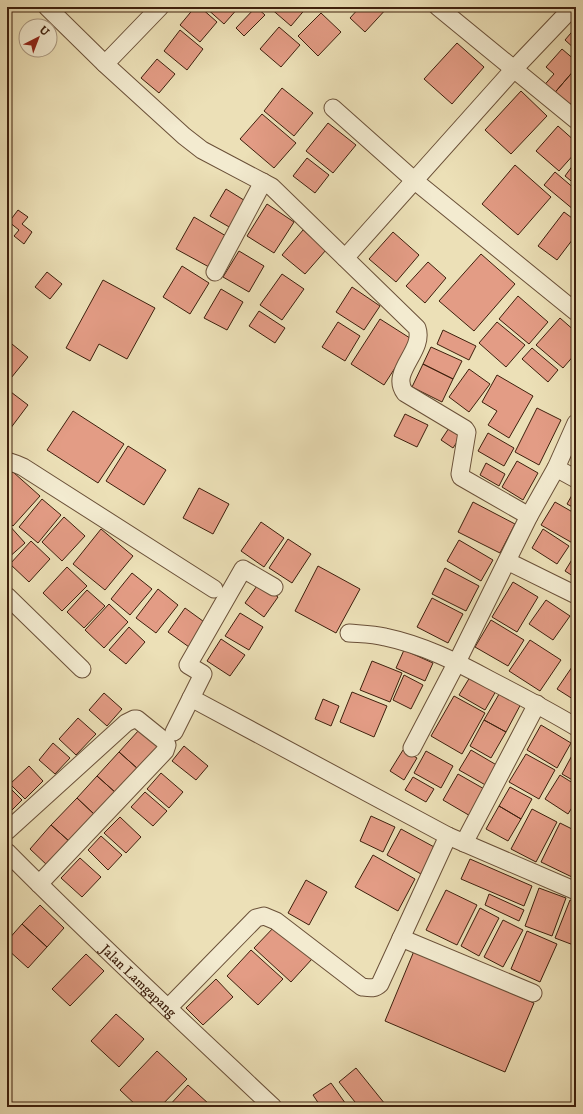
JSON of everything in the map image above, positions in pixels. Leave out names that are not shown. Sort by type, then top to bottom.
[{"type":"street","points":[[47,7],[105,64],[193,144],[264,182],[280,194],[417,328],[418,333],[416,346],[400,377],[402,388],[405,393],[467,432],[460,474],[462,477],[529,516]]},
{"type":"street","points":[[105,64],[160,7]]},
{"type":"street","points":[[438,7],[576,120]]},
{"type":"street","points":[[346,258],[514,69],[573,7]]},
{"type":"street","points":[[333,108],[415,181],[576,312]]},
{"type":"street","points":[[215,272],[264,182]]},
{"type":"street","points":[[412,748],[457,662],[529,516],[556,468],[576,423]]},
{"type":"street","points":[[7,461],[23,467],[214,589]]},
{"type":"street","points":[[556,468],[576,479]]},
{"type":"street","points":[[507,561],[576,595]]},
{"type":"street","points":[[174,732],[203,674],[188,665],[243,569],[274,587]]},
{"type":"street","points":[[7,596],[82,669]]},
{"type":"street","points":[[349,633],[372,635],[408,643],[457,662],[537,704],[576,727]]},
{"type":"street","points":[[191,698],[448,836],[576,891]]},
{"type":"street","points":[[464,843],[537,704]]},
{"type":"street","points":[[7,831],[126,723],[137,719],[164,740],[167,745],[165,751],[39,884]]},
{"type":"street","points":[[168,1008],[256,918],[264,916],[276,921],[362,987],[376,988],[380,984],[448,836]]},
{"type":"street","name":"Jalan Lamgapang","points":[[7,852],[273,1107]]},
{"type":"street","points":[[401,938],[533,993]]},
{"type":"building","points":[[195,7],[200,7],[217,22],[200,42],[180,25]]},
{"type":"building","points":[[205,7],[239,7],[224,24]]},
{"type":"building","points":[[256,7],[265,15],[244,36],[236,28]]},
{"type":"building","points":[[269,7],[307,7],[291,26]]},
{"type":"building","points":[[360,7],[388,7],[365,32],[350,18]]},
{"type":"building","points":[[321,13],[341,32],[318,56],[298,36]]},
{"type":"building","points":[[279,27],[300,45],[281,67],[260,49]]},
{"type":"building","points":[[576,27],[576,50],[565,40]]},
{"type":"building","points":[[180,30],[203,49],[187,70],[164,51]]},
{"type":"building","points":[[457,43],[484,67],[452,104],[424,79]]},
{"type":"building","points":[[562,49],[576,61],[576,68],[551,97],[541,89],[554,74],[546,67]]},
{"type":"building","points":[[157,59],[175,74],[159,93],[141,78]]},
{"type":"building","points":[[576,68],[576,98],[565,110],[551,97]]},
{"type":"building","points":[[282,88],[313,113],[294,136],[264,111]]},
{"type":"building","points":[[521,91],[547,116],[511,154],[485,130]]},
{"type":"building","points":[[262,114],[296,143],[274,168],[240,139]]},
{"type":"building","points":[[328,123],[356,145],[333,173],[306,151]]},
{"type":"building","points":[[558,126],[576,142],[576,152],[559,171],[536,151]]},
{"type":"building","points":[[307,158],[329,175],[315,193],[293,176]]},
{"type":"building","points":[[576,161],[576,185],[565,176]]},
{"type":"building","points":[[515,165],[551,197],[518,235],[482,204]]},
{"type":"building","points":[[555,172],[576,190],[576,207],[574,210],[544,185]]},
{"type":"building","points":[[226,189],[247,202],[231,228],[210,216]]},
{"type":"building","points":[[267,204],[294,222],[274,253],[247,236]]},
{"type":"building","points":[[18,210],[28,217],[22,224],[32,232],[24,244],[14,236],[19,230],[9,222]]},
{"type":"building","points":[[564,212],[576,221],[576,235],[557,260],[538,246]]},
{"type":"building","points":[[194,217],[226,236],[209,267],[176,249]]},
{"type":"building","points":[[303,230],[326,250],[305,274],[282,255]]},
{"type":"building","points":[[393,232],[419,255],[396,282],[369,259]]},
{"type":"building","points":[[239,251],[264,266],[249,292],[223,277]]},
{"type":"building","points":[[481,254],[515,284],[474,331],[439,301]]},
{"type":"building","points":[[428,262],[446,278],[425,303],[406,286]]},
{"type":"building","points":[[182,266],[209,283],[190,314],[163,297]]},
{"type":"building","points":[[47,272],[62,284],[50,299],[35,287]]},
{"type":"building","points":[[282,274],[304,289],[282,320],[260,305]]},
{"type":"building","points":[[103,280],[155,308],[127,359],[99,344],[90,361],[66,348]]},
{"type":"building","points":[[352,287],[380,306],[364,330],[336,312]]},
{"type":"building","points":[[221,289],[243,302],[227,330],[204,318]]},
{"type":"building","points":[[518,296],[548,322],[529,344],[499,319]]},
{"type":"building","points":[[259,311],[285,328],[275,343],[249,326]]},
{"type":"building","points":[[560,318],[576,332],[576,353],[563,368],[536,345]]},
{"type":"building","points":[[380,319],[413,340],[384,385],[351,364]]},
{"type":"building","points":[[338,322],[360,336],[345,361],[322,347]]},
{"type":"building","points":[[497,322],[525,345],[506,367],[479,343]]},
{"type":"building","points":[[443,330],[476,346],[469,360],[437,344]]},
{"type":"building","points":[[7,340],[28,357],[7,383]]},
{"type":"building","points":[[431,347],[462,361],[453,379],[423,364]]},
{"type":"building","points":[[532,348],[558,370],[548,382],[522,359]]},
{"type":"building","points":[[423,364],[453,379],[442,402],[412,387]]},
{"type":"building","points":[[469,369],[490,384],[469,412],[449,397]]},
{"type":"building","points":[[497,375],[533,396],[509,438],[488,425],[497,411],[482,402]]},
{"type":"building","points":[[7,389],[28,405],[10,429],[7,427]]},
{"type":"building","points":[[537,408],[561,420],[539,465],[515,452]]},
{"type":"building","points":[[73,411],[124,444],[98,483],[47,450]]},
{"type":"building","points":[[405,414],[428,425],[417,447],[394,436]]},
{"type":"building","points":[[449,428],[461,436],[453,448],[441,440]]},
{"type":"building","points":[[488,433],[514,448],[504,466],[478,451]]},
{"type":"building","points":[[128,446],[166,470],[144,505],[106,481]]},
{"type":"building","points":[[517,461],[538,473],[523,500],[502,487]]},
{"type":"building","points":[[486,463],[505,474],[499,486],[480,475]]},
{"type":"building","points":[[13,472],[40,496],[13,526],[7,520],[7,478]]},
{"type":"building","points":[[199,488],[229,504],[213,534],[183,518]]},
{"type":"building","points":[[576,488],[576,509],[567,504]]},
{"type":"building","points":[[42,499],[61,515],[38,543],[19,527]]},
{"type":"building","points":[[473,502],[515,524],[500,553],[458,532]]},
{"type":"building","points":[[555,502],[576,514],[576,545],[541,525]]},
{"type":"building","points":[[64,517],[85,536],[62,561],[42,542]]},
{"type":"building","points":[[261,522],[284,538],[264,567],[241,551]]},
{"type":"building","points":[[8,524],[25,543],[7,559],[7,525]]},
{"type":"building","points":[[101,529],[133,556],[105,590],[73,564]]},
{"type":"building","points":[[543,529],[569,546],[557,564],[532,548]]},
{"type":"building","points":[[288,539],[311,554],[292,583],[269,568]]},
{"type":"building","points":[[459,540],[493,560],[481,581],[447,561]]},
{"type":"building","points":[[31,541],[50,559],[29,582],[10,564]]},
{"type":"building","points":[[576,553],[576,578],[565,571]]},
{"type":"building","points":[[318,566],[360,589],[336,633],[295,611]]},
{"type":"building","points":[[67,567],[87,586],[62,611],[43,593]]},
{"type":"building","points":[[445,568],[479,586],[466,611],[432,594]]},
{"type":"building","points":[[132,573],[152,589],[130,615],[111,599]]},
{"type":"building","points":[[513,582],[538,597],[517,632],[492,617]]},
{"type":"building","points":[[259,583],[278,597],[264,617],[245,603]]},
{"type":"building","points":[[158,589],[178,605],[156,633],[136,618]]},
{"type":"building","points":[[87,590],[105,606],[84,628],[67,612]]},
{"type":"building","points":[[432,598],[463,614],[448,643],[417,627]]},
{"type":"building","points":[[546,600],[570,616],[553,640],[529,624]]},
{"type":"building","points":[[109,604],[128,622],[104,648],[85,630]]},
{"type":"building","points":[[185,608],[207,624],[189,647],[168,632]]},
{"type":"building","points":[[240,613],[263,627],[249,650],[225,636]]},
{"type":"building","points":[[491,620],[524,640],[508,666],[475,647]]},
{"type":"building","points":[[129,627],[145,642],[126,664],[109,650]]},
{"type":"building","points":[[221,639],[245,655],[230,676],[207,661]]},
{"type":"building","points":[[530,640],[561,660],[540,691],[509,671]]},
{"type":"building","points":[[404,650],[433,663],[425,681],[396,668]]},
{"type":"building","points":[[372,661],[402,673],[390,702],[360,690]]},
{"type":"building","points":[[572,667],[576,670],[576,701],[557,689]]},
{"type":"building","points":[[404,675],[423,685],[411,709],[393,700]]},
{"type":"building","points":[[470,677],[496,691],[485,710],[459,695]]},
{"type":"building","points":[[502,689],[523,700],[506,732],[484,720]]},
{"type":"building","points":[[352,692],[387,706],[374,737],[340,722]]},
{"type":"building","points":[[104,693],[122,709],[107,726],[89,710]]},
{"type":"building","points":[[454,696],[485,713],[462,754],[431,736]]},
{"type":"building","points":[[323,699],[339,706],[331,726],[315,719]]},
{"type":"building","points":[[78,718],[96,734],[76,755],[59,739]]},
{"type":"building","points":[[484,720],[506,732],[491,758],[470,746]]},
{"type":"building","points":[[541,725],[571,743],[557,768],[527,750]]},
{"type":"building","points":[[139,730],[158,747],[138,769],[119,752]]},
{"type":"building","points":[[53,743],[70,758],[55,774],[39,760]]},
{"type":"building","points":[[184,746],[208,766],[196,780],[172,761]]},
{"type":"building","points":[[576,748],[576,782],[562,774]]},
{"type":"building","points":[[403,750],[417,758],[404,780],[390,771]]},
{"type":"building","points":[[471,750],[500,767],[489,787],[459,770]]},
{"type":"building","points":[[426,751],[453,766],[441,788],[414,773]]},
{"type":"building","points":[[119,752],[138,769],[116,793],[97,776]]},
{"type":"building","points":[[526,754],[555,770],[539,799],[509,782]]},
{"type":"building","points":[[29,766],[43,781],[25,799],[10,784]]},
{"type":"building","points":[[161,773],[183,792],[169,808],[147,789]]},
{"type":"building","points":[[458,774],[486,790],[472,817],[443,800]]},
{"type":"building","points":[[560,775],[576,785],[576,801],[568,814],[545,799]]},
{"type":"building","points":[[97,776],[116,793],[95,815],[77,798]]},
{"type":"building","points":[[413,777],[434,789],[426,802],[405,790]]},
{"type":"building","points":[[8,786],[22,800],[7,815],[7,788]]},
{"type":"building","points":[[510,787],[532,799],[521,819],[499,806]]},
{"type":"building","points":[[145,792],[167,811],[153,826],[131,807]]},
{"type":"building","points":[[77,798],[95,815],[70,842],[51,825]]},
{"type":"building","points":[[499,806],[521,819],[508,841],[486,829]]},
{"type":"building","points":[[532,809],[557,822],[536,862],[511,849]]},
{"type":"building","points":[[371,816],[395,827],[383,852],[360,841]]},
{"type":"building","points":[[120,817],[141,837],[126,853],[104,833]]},
{"type":"building","points":[[560,823],[576,831],[576,875],[574,878],[541,862]]},
{"type":"building","points":[[51,825],[70,842],[48,866],[30,849]]},
{"type":"building","points":[[401,829],[436,848],[421,874],[387,855]]},
{"type":"building","points":[[101,836],[122,855],[108,870],[88,850]]},
{"type":"building","points":[[373,855],[415,879],[398,911],[355,887]]},
{"type":"building","points":[[80,858],[101,877],[82,897],[61,878]]},
{"type":"building","points":[[470,859],[532,886],[524,906],[461,879]]},
{"type":"building","points":[[306,880],[327,892],[309,925],[288,913]]},
{"type":"building","points":[[539,888],[566,898],[552,936],[525,926]]},
{"type":"building","points":[[446,890],[477,905],[457,945],[426,930]]},
{"type":"building","points":[[489,894],[524,910],[519,921],[485,905]]},
{"type":"building","points":[[570,900],[576,902],[576,946],[555,938]]},
{"type":"building","points":[[40,905],[64,928],[47,947],[22,924]]},
{"type":"building","points":[[480,908],[499,918],[479,956],[461,946]]},
{"type":"building","points":[[503,920],[523,930],[503,967],[484,957]]},
{"type":"building","points":[[22,924],[47,947],[28,968],[7,949],[7,941]]},
{"type":"building","points":[[276,925],[312,959],[291,982],[254,948]]},
{"type":"building","points":[[527,931],[557,944],[540,982],[511,969]]},
{"type":"building","points":[[251,950],[283,979],[258,1005],[227,976]]},
{"type":"building","points":[[414,951],[534,1003],[505,1072],[385,1021]]},
{"type":"building","points":[[86,954],[104,971],[70,1006],[52,989]]},
{"type":"building","points":[[216,979],[233,997],[203,1025],[186,1008]]},
{"type":"building","points":[[116,1014],[144,1039],[119,1067],[91,1041]]},
{"type":"building","points":[[157,1051],[187,1079],[160,1107],[138,1107],[120,1090]]},
{"type":"building","points":[[356,1068],[385,1104],[382,1107],[359,1107],[339,1082]]},
{"type":"building","points":[[331,1083],[348,1107],[321,1107],[313,1095]]},
{"type":"building","points":[[188,1085],[209,1104],[206,1107],[168,1107]]}]
